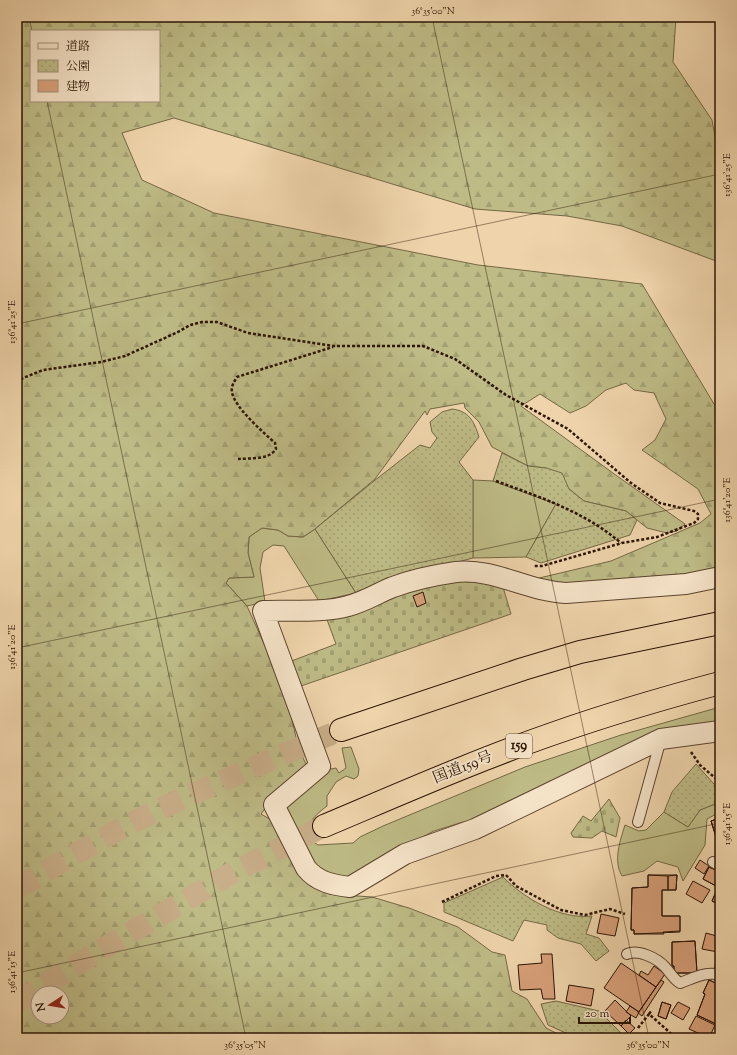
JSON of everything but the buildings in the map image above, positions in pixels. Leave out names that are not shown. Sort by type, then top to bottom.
[{"type":"highway","points":[[341,730],[523,669],[580,652],[720,616]]},
{"type":"highway","points":[[580,652],[720,623]]},
{"type":"highway","name":"国道159号","points":[[324,826],[554,733],[615,713],[720,683]]},
{"type":"highway","name":"159","points":[[384,801],[555,745],[720,696]]},
{"type":"street","points":[[720,577],[686,584],[566,593],[547,592],[491,575],[473,572],[455,572],[394,587],[348,606],[330,610],[263,611],[320,766],[274,805],[306,868],[312,876],[320,881],[350,887],[405,854],[475,828],[661,739],[720,731]]},
{"type":"lane","points":[[638,822],[661,739]]},
{"type":"lane","points":[[627,954],[639,953],[656,960],[664,965],[680,983],[706,974],[712,973],[720,975]]},
{"type":"path","points":[[711,17],[720,26]]},
{"type":"path","points":[[17,383],[23,378],[43,370],[101,362],[125,356],[190,325],[202,322],[217,322],[248,333],[333,346],[422,346],[455,359],[506,395],[568,429],[631,482],[660,503],[694,511],[698,514],[698,519],[688,526],[657,537],[622,543],[542,566],[527,565]]},
{"type":"path","points":[[238,459],[265,457],[273,453],[276,449],[275,443],[241,409],[232,393],[232,383],[237,377],[333,346]]},
{"type":"path","points":[[496,480],[560,504],[608,531],[622,543]]},
{"type":"path","points":[[684,736],[688,747],[700,765],[720,782]]},
{"type":"path","points":[[442,902],[496,876],[506,875],[516,886],[561,910],[585,915],[610,909],[625,914]]},
{"type":"path","points":[[638,1028],[652,1010]]},
{"type":"path","points":[[649,1014],[676,1038]]},
{"type":"path","points":[[715,1038],[720,1030]]},
{"type":"green space","points":[[17,17],[676,17],[673,62],[712,120],[720,164],[720,223],[716,261],[622,226],[567,216],[475,209],[174,118],[122,133],[142,180],[214,213],[478,265],[642,284],[720,414],[720,569],[711,572],[557,584],[535,579],[611,561],[700,523],[711,514],[698,489],[642,450],[655,440],[666,419],[654,393],[634,390],[626,383],[606,390],[586,406],[570,413],[540,394],[521,406],[685,524],[677,531],[667,533],[647,528],[626,511],[584,501],[546,468],[528,466],[492,447],[479,422],[465,408],[464,403],[430,409],[427,415],[425,411],[375,479],[315,529],[303,537],[288,536],[278,530],[262,528],[249,537],[248,553],[254,577],[229,578],[226,583],[247,606],[285,690],[299,750],[306,764],[277,794],[261,814],[273,821],[304,876],[329,894],[372,897],[409,908],[458,927],[492,952],[505,955],[512,991],[527,999],[546,1028],[566,1038],[17,1038]]},
{"type":"green space","points":[[452,409],[463,412],[470,418],[479,437],[459,462],[473,480],[473,558],[386,581],[362,592],[356,593],[315,529],[420,445],[430,448],[437,438],[432,432],[430,422],[442,412]]},
{"type":"green space","points":[[502,453],[528,466],[546,468],[562,473],[569,489],[584,501],[626,511],[637,520],[630,535],[541,563],[526,557],[556,504],[493,481]]},
{"type":"green space","points":[[473,480],[493,481],[556,504],[526,557],[473,558]]},
{"type":"green space","points":[[262,528],[278,530],[288,536],[303,537],[315,529],[356,593],[319,601],[284,546],[273,545],[263,552],[260,568],[265,602],[247,606],[226,583],[229,578],[254,577],[248,553],[249,537]]},
{"type":"green space","points":[[465,578],[503,587],[511,614],[298,687],[289,662],[336,644],[326,617],[410,588]]},
{"type":"green space","points":[[720,707],[720,723],[467,824],[463,822],[434,831],[401,848],[347,882],[315,868],[287,808],[326,770],[336,768],[339,773],[346,768],[342,748],[351,747],[359,769],[358,776],[354,779],[346,776],[336,782],[327,796],[327,806],[312,820],[309,828],[309,839],[318,845],[353,843],[360,837],[383,826],[525,767],[621,735]]},
{"type":"green space","points":[[696,764],[714,784],[720,787],[720,802],[700,810],[688,827],[664,812],[672,792]]},
{"type":"green space","points":[[609,799],[620,818],[616,837],[602,831],[592,838],[573,837],[571,833],[583,816],[591,821]]},
{"type":"green space","points":[[720,802],[720,812],[707,819],[705,845],[683,881],[678,867],[657,861],[644,871],[622,876],[618,864],[618,851],[625,825],[639,831],[646,830],[664,812],[688,827],[700,810]]},
{"type":"green space","points":[[503,877],[521,893],[543,906],[568,915],[592,916],[586,934],[599,938],[609,951],[596,961],[581,944],[558,938],[547,930],[547,925],[524,920],[513,941],[444,912],[444,903]]},
{"type":"green space","points":[[556,1001],[599,1011],[622,1034],[599,1033],[597,1038],[577,1038],[548,1025],[541,1004]]},
{"type":"tunnel","points":[[17,888],[104,838],[158,810],[203,789],[341,730]]},
{"type":"tunnel","points":[[17,1002],[94,954],[230,874],[324,826]]}]
